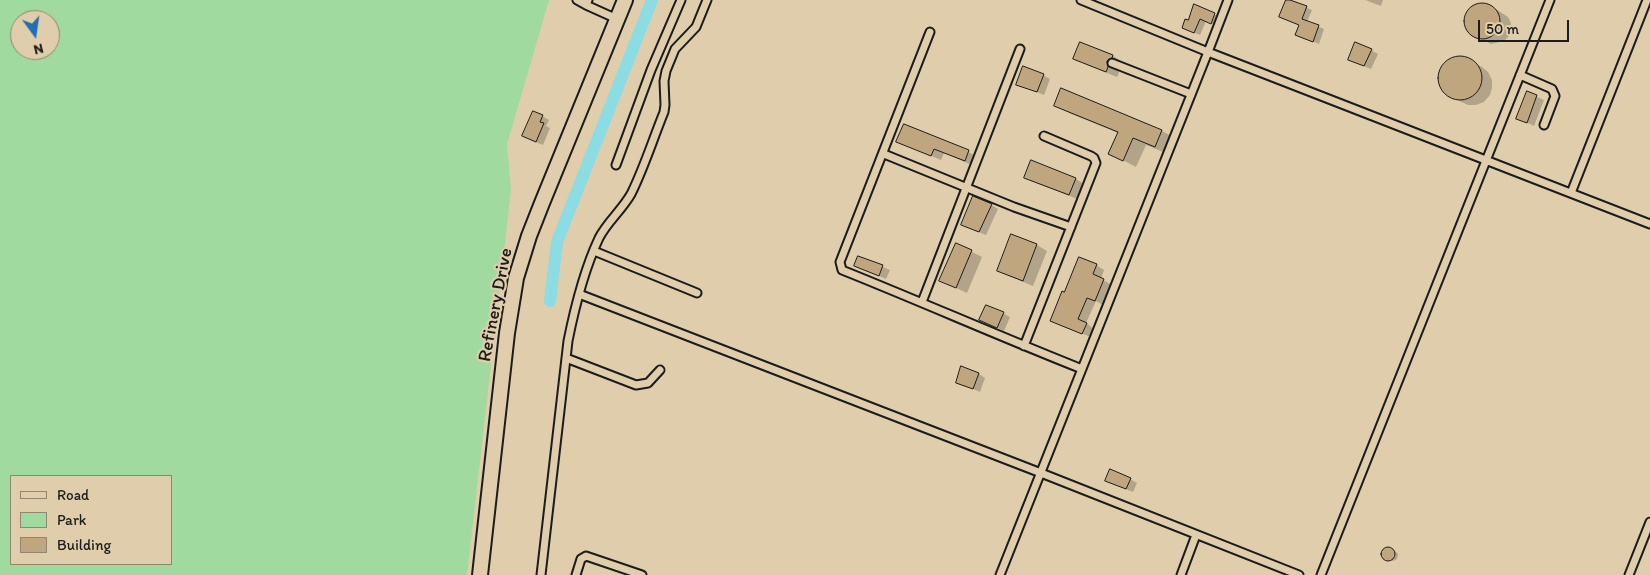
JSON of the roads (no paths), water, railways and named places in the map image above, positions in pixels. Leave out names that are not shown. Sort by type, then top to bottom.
[{"type":"street","name":"Refinery Drive","points":[[480,575],[507,333],[516,278],[542,202],[625,0]]},
{"type":"lane","points":[[577,0],[587,2],[617,19]]},
{"type":"lane","points":[[616,165],[651,70],[681,0]]},
{"type":"lane","points":[[541,575],[566,358],[579,294],[594,251],[608,224],[630,196],[664,112],[666,105],[664,81],[675,49],[696,27],[708,0]]},
{"type":"lane","points":[[1081,0],[1208,52],[1650,224]]},
{"type":"lane","points":[[1000,575],[1228,0]]},
{"type":"lane","points":[[1321,575],[1550,0]]},
{"type":"lane","points":[[1572,193],[1647,0]]},
{"type":"lane","points":[[930,32],[840,265],[842,270],[1082,369]]},
{"type":"lane","points":[[922,302],[1020,49]]},
{"type":"lane","points":[[1112,63],[1191,94]]},
{"type":"lane","points":[[1520,75],[1552,89],[1555,96],[1544,125]]},
{"type":"lane","points":[[1024,346],[1095,168],[1096,160],[1044,136]]},
{"type":"lane","points":[[884,154],[1014,207],[1071,227]]},
{"type":"lane","points":[[594,251],[697,293]]},
{"type":"lane","points":[[579,294],[1300,575]]},
{"type":"lane","points":[[566,358],[636,385],[648,383],[660,370]]},
{"type":"lane","points":[[1629,575],[1650,522]]},
{"type":"lane","points":[[1181,575],[1196,535]]},
{"type":"lane","points":[[576,575],[581,559],[586,556],[642,575]]},
{"type":"waterway","points":[[550,301],[557,242],[652,0]]}]
